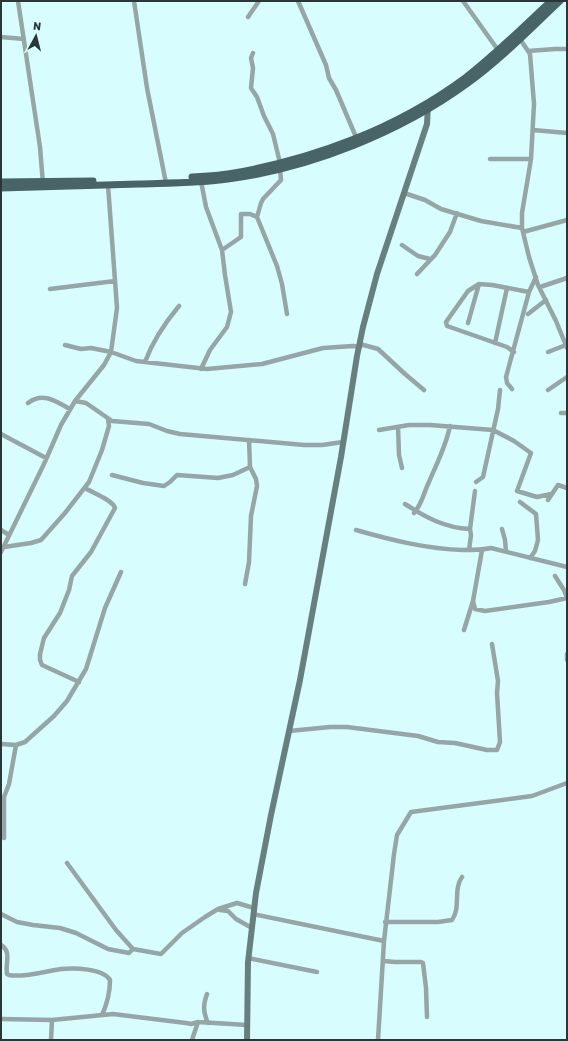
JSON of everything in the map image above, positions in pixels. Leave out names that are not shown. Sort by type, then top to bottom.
[{"type":"main road","points":[[1,182],[108,185],[166,181],[280,166],[332,148],[376,130],[428,104],[465,78],[551,1]]},
{"type":"main road","points":[[1,188],[43,184],[201,181],[227,179],[335,153],[373,137],[468,82],[520,39],[560,1]]},
{"type":"street","points":[[18,1],[40,147],[43,184]]},
{"type":"street","points":[[134,1],[147,88],[166,181]]},
{"type":"street","points":[[248,17],[259,1]]},
{"type":"street","points":[[298,1],[326,65],[329,78],[336,90],[356,137]]},
{"type":"street","points":[[463,1],[498,50]]},
{"type":"street","points":[[1,37],[24,38]]},
{"type":"street","points":[[520,39],[530,54],[534,104],[531,159],[522,213],[523,230],[529,257],[536,277],[567,347],[548,352]]},
{"type":"street","points":[[528,51],[567,49]]},
{"type":"street","points":[[253,53],[251,58],[253,68],[251,88],[273,134],[280,166],[281,180],[263,199],[257,217],[277,266],[282,284],[287,314]]},
{"type":"street","points":[[247,1040],[246,997],[248,958],[254,911],[271,815],[300,680],[360,345],[377,274],[428,124],[428,104]]},
{"type":"street","points":[[533,130],[567,133]]},
{"type":"street","points":[[490,159],[531,159]]},
{"type":"street","points":[[201,181],[206,207],[222,250],[231,312],[227,327],[210,350],[201,369]]},
{"type":"street","points":[[1,552],[46,458],[60,425],[75,401],[104,365],[111,352],[117,308],[108,185]]},
{"type":"street","points":[[404,193],[424,200],[441,209],[480,221],[523,230],[567,220]]},
{"type":"street","points":[[417,274],[435,254],[450,232],[457,213]]},
{"type":"street","points":[[222,250],[242,236],[241,214],[250,214],[257,217]]},
{"type":"street","points":[[402,245],[418,256],[430,259]]},
{"type":"street","points":[[512,389],[507,383],[506,377],[529,292],[536,277]]},
{"type":"street","points":[[540,287],[567,278]]},
{"type":"street","points":[[50,289],[115,281]]},
{"type":"street","points":[[514,352],[507,347],[446,324],[468,291],[478,284],[486,284],[529,292]]},
{"type":"street","points":[[468,323],[478,284]]},
{"type":"street","points":[[495,343],[507,288]]},
{"type":"street","points":[[528,314],[546,300]]},
{"type":"street","points":[[145,362],[150,347],[179,306]]},
{"type":"street","points":[[64,345],[81,349],[91,348],[111,352],[130,360],[207,370],[262,364],[323,348],[360,345],[378,349],[424,390]]},
{"type":"street","points":[[548,390],[567,377]]},
{"type":"street","points":[[476,482],[483,477],[501,394],[500,390]]},
{"type":"street","points":[[82,392],[86,403]]},
{"type":"street","points":[[28,403],[36,398],[46,398],[70,409]]},
{"type":"street","points":[[75,401],[86,403],[113,421],[149,424],[180,434],[304,445],[322,445],[343,442]]},
{"type":"street","points":[[561,413],[567,413]]},
{"type":"street","points":[[4,547],[32,543],[41,540],[66,513],[85,488],[99,459],[108,426],[108,419]]},
{"type":"street","points":[[108,426],[113,421]]},
{"type":"street","points":[[379,430],[409,425],[430,425],[493,430],[514,441],[531,453],[517,491],[537,497],[551,494]]},
{"type":"street","points":[[415,511],[422,501],[447,441],[450,426]]},
{"type":"street","points":[[398,427],[399,455],[402,468]]},
{"type":"street","points":[[1,434],[46,458]]},
{"type":"street","points":[[245,584],[249,562],[251,516],[257,486],[256,479],[250,467],[249,440]]},
{"type":"street","points":[[112,475],[143,483],[164,486],[176,475],[218,478],[233,475],[250,467]]},
{"type":"street","points":[[548,500],[558,485],[567,488]]},
{"type":"street","points":[[79,682],[42,664],[40,654],[44,638],[60,613],[70,590],[72,576],[91,552],[116,508],[111,502],[85,488]]},
{"type":"street","points":[[469,550],[475,491]]},
{"type":"street","points":[[520,502],[536,514],[538,540],[535,550],[530,558]]},
{"type":"street","points":[[405,504],[442,525],[470,529]]},
{"type":"street","points":[[502,529],[506,540],[506,551]]},
{"type":"street","points":[[1,530],[9,535]]},
{"type":"street","points":[[356,530],[410,544],[447,549],[482,550],[491,548],[567,567]]},
{"type":"street","points":[[464,630],[473,601],[482,550]]},
{"type":"street","points":[[1,744],[16,745],[25,742],[54,716],[67,701],[86,669],[105,608],[121,572]]},
{"type":"street","points":[[473,601],[475,609],[485,611],[567,598],[555,576]]},
{"type":"street","points":[[289,731],[347,727],[418,736],[438,742],[461,744],[487,750],[497,750],[500,742],[497,693],[498,681],[492,644]]},
{"type":"street","points":[[567,654],[567,660]]},
{"type":"street","points":[[4,838],[4,797],[9,784],[16,745]]},
{"type":"street","points":[[378,1040],[384,940],[396,842],[398,835],[411,812],[532,796],[567,783]]},
{"type":"street","points":[[67,863],[101,907],[116,930],[133,948],[160,954],[182,933],[205,917],[218,909],[237,903],[254,911],[384,940]]},
{"type":"street","points":[[386,922],[451,921],[454,918],[458,888],[462,877]]},
{"type":"street","points":[[218,909],[228,911],[236,919],[252,928]]},
{"type":"street","points":[[1,914],[17,922],[60,928],[76,933],[108,950],[129,953],[133,948]]},
{"type":"street","points":[[1,945],[8,951],[6,969],[7,974],[9,975],[35,974],[67,969],[96,971],[107,975],[110,980],[105,1008],[102,1015]]},
{"type":"street","points":[[248,958],[317,972]]},
{"type":"street","points":[[383,961],[423,963],[427,1017]]},
{"type":"street","points":[[207,994],[204,1002],[204,1013],[208,1023]]},
{"type":"street","points":[[105,1008],[108,1014]]},
{"type":"street","points":[[1,1019],[52,1020],[108,1014],[191,1024],[198,1022],[247,1025]]},
{"type":"street","points":[[51,1040],[52,1020]]},
{"type":"street","points":[[192,1040],[194,1030],[198,1022]]},
{"type":"street","points":[[191,1024],[194,1030]]}]
